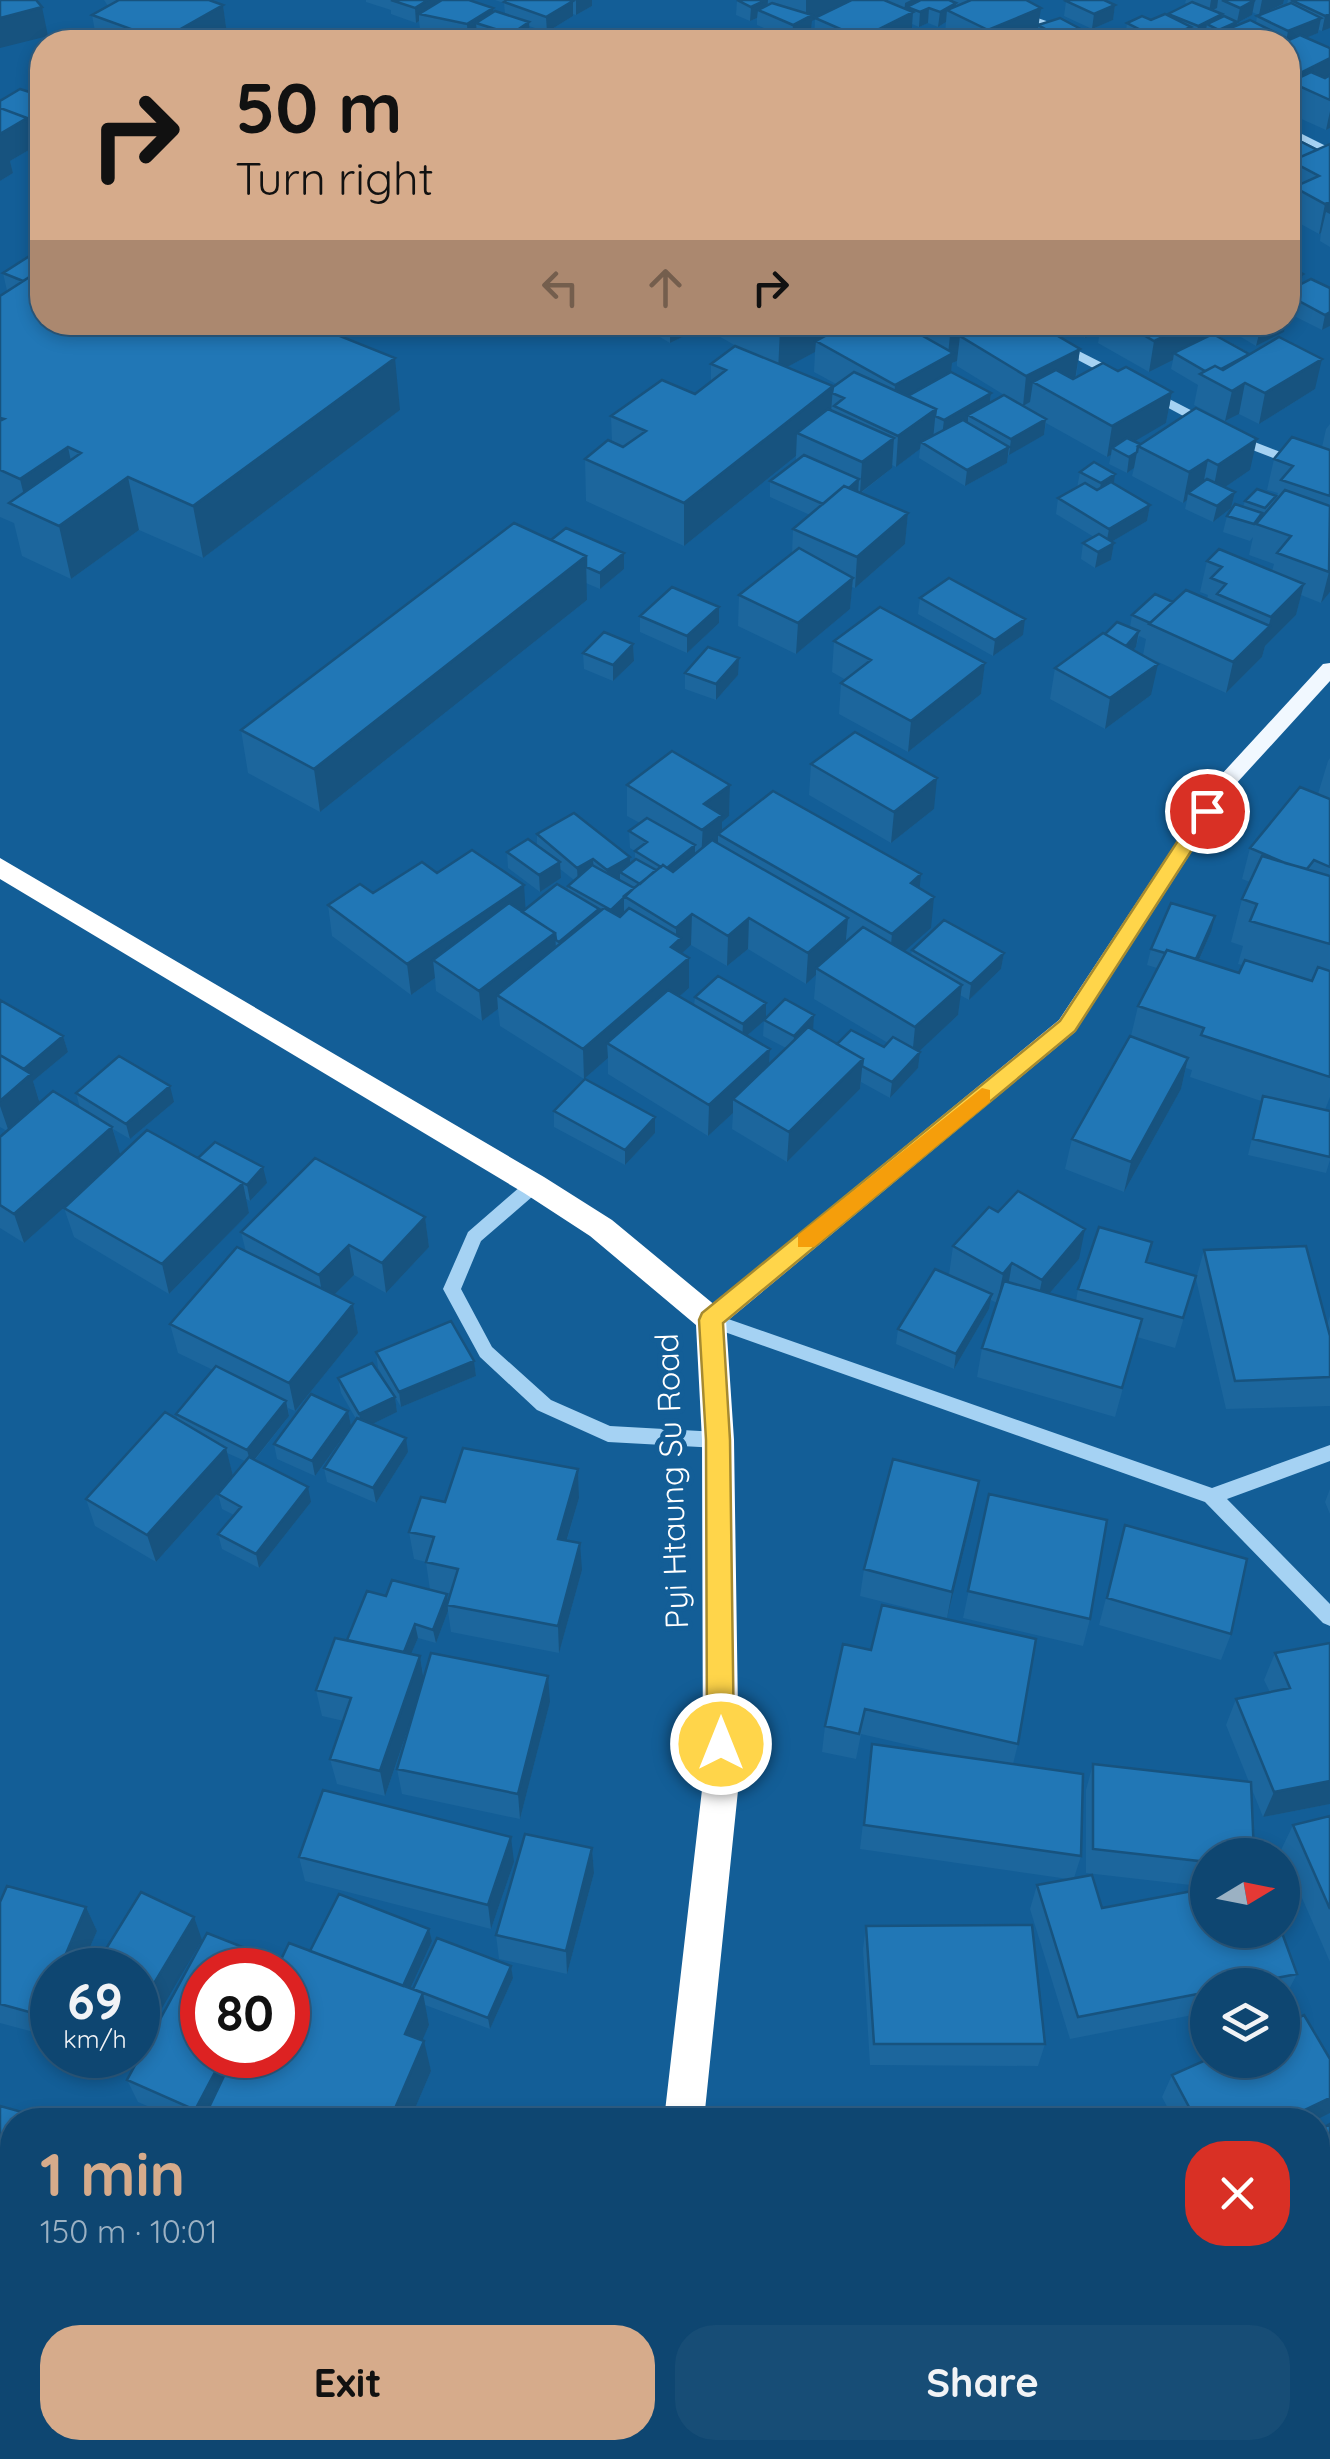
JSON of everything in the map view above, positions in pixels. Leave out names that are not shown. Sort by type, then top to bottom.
[{"type":"highway","name":"Pyi Htaung Su Road","points":[[0,866],[534,1185],[601,1228],[711,1320],[718,1440],[721,1781],[685,2108]]},
{"type":"main road","points":[[711,1320],[1067,1026],[1227,780],[1330,669]]},
{"type":"street","points":[[976,0],[1066,30]]},
{"type":"street","points":[[1300,136],[1330,152]]},
{"type":"street","points":[[1051,340],[1238,440],[1330,476]]},
{"type":"street","points":[[534,1185],[474,1237],[452,1288],[486,1352],[544,1405],[608,1434],[718,1440]]},
{"type":"street","points":[[711,1320],[1212,1496],[1330,1617]]},
{"type":"street","points":[[1212,1496],[1330,1453]]},
{"type":"building","points":[[0,0],[36,0],[42,7],[0,18]]},
{"type":"building","points":[[119,0],[209,0],[223,5],[179,30],[133,30],[92,15]]},
{"type":"building","points":[[391,0],[428,0],[415,8]]},
{"type":"building","points":[[442,0],[469,0],[493,8],[467,24],[419,14]]},
{"type":"building","points":[[737,0],[766,0],[751,7]]},
{"type":"building","points":[[852,0],[884,0],[913,12],[877,30],[843,30],[815,18]]},
{"type":"building","points":[[921,0],[956,3],[940,12],[907,7]]},
{"type":"building","points":[[971,0],[1026,0],[1041,8],[988,30],[947,10]]},
{"type":"building","points":[[1104,0],[1115,5],[1094,14],[1066,1]]},
{"type":"building","points":[[1222,0],[1255,0],[1240,8]]},
{"type":"building","points":[[1291,0],[1330,0],[1330,14],[1325,16]]},
{"type":"building","points":[[573,1],[546,17],[504,2]]},
{"type":"building","points":[[1192,2],[1222,14],[1198,26],[1168,14]]},
{"type":"building","points":[[772,3],[812,15],[793,25],[758,10]]},
{"type":"building","points":[[1291,3],[1321,18],[1286,30],[1257,16]]},
{"type":"building","points":[[495,11],[529,22],[517,30],[494,30],[476,23]]},
{"type":"building","points":[[1165,14],[1191,27],[1141,30],[1127,23],[1142,16],[1151,20]]},
{"type":"building","points":[[1224,16],[1237,22],[1219,30],[1207,24]]},
{"type":"building","points":[[1060,18],[1082,30],[1047,30],[1038,25]]},
{"type":"building","points":[[1250,20],[1270,30],[1230,30]]},
{"type":"building","points":[[1300,35],[1330,48],[1330,58],[1300,73]]},
{"type":"building","points":[[1311,72],[1325,78],[1330,75],[1330,100],[1300,86],[1300,77]]},
{"type":"building","points":[[20,89],[30,92],[30,121],[0,108],[0,101]]},
{"type":"building","points":[[0,108],[27,118],[0,134]]},
{"type":"building","points":[[1300,141],[1317,150],[1300,157]]},
{"type":"building","points":[[1330,144],[1330,202],[1325,204],[1300,190],[1300,184],[1319,176],[1300,166],[1300,157]]},
{"type":"building","points":[[30,256],[30,277],[23,281],[3,273]]},
{"type":"building","points":[[30,277],[30,335],[338,335],[395,358],[193,506],[128,477],[59,526],[9,503],[81,453],[68,447],[20,479],[0,470],[0,421],[4,419],[0,418],[0,296]]},
{"type":"building","points":[[1311,279],[1330,288],[1330,312],[1325,315],[1300,301],[1300,285]]},
{"type":"building","points":[[827,335],[921,335],[953,353],[895,385],[816,341]]},
{"type":"building","points":[[1056,335],[1080,349],[1026,376],[960,336]]},
{"type":"building","points":[[1144,335],[1166,335],[1154,341]]},
{"type":"building","points":[[1215,335],[1249,354],[1221,369],[1215,366],[1205,371],[1174,353]]},
{"type":"building","points":[[1279,337],[1322,359],[1265,393],[1245,383],[1232,391],[1200,374],[1215,366],[1223,370]]},
{"type":"building","points":[[735,346],[833,386],[684,503],[585,459],[608,440],[623,447],[646,431],[611,416],[662,380],[695,394],[726,370],[711,364]]},
{"type":"building","points":[[1103,363],[1118,371],[1126,367],[1172,392],[1112,426],[1033,382],[1056,370],[1073,379]]},
{"type":"building","points":[[854,372],[936,409],[898,436],[834,406],[844,398],[832,393],[833,387]]},
{"type":"building","points":[[951,372],[991,393],[944,420],[935,416],[936,409],[908,396]]},
{"type":"building","points":[[1004,395],[1046,419],[1011,439],[968,415]]},
{"type":"building","points":[[1196,408],[1257,439],[1218,465],[1208,460],[1189,472],[1138,446]]},
{"type":"building","points":[[828,409],[894,438],[862,462],[797,433]]},
{"type":"building","points":[[963,420],[1009,447],[967,470],[921,442]]},
{"type":"building","points":[[1292,437],[1330,450],[1330,496],[1281,480],[1293,466],[1274,459]]},
{"type":"building","points":[[1127,438],[1140,444],[1129,457],[1112,448]]},
{"type":"building","points":[[804,455],[859,479],[823,504],[770,481]]},
{"type":"building","points":[[1094,462],[1115,474],[1101,483],[1080,472]]},
{"type":"building","points":[[1207,479],[1235,492],[1217,506],[1188,493]]},
{"type":"building","points":[[1111,482],[1150,505],[1109,529],[1058,498],[1085,483],[1097,490]]},
{"type":"building","points":[[844,486],[908,513],[857,557],[793,529]]},
{"type":"building","points":[[1257,489],[1276,496],[1265,508],[1245,501]]},
{"type":"building","points":[[1285,490],[1330,506],[1329,572],[1277,553],[1291,536],[1256,524]]},
{"type":"building","points":[[1235,504],[1262,513],[1254,524],[1227,516]]},
{"type":"building","points":[[514,523],[586,556],[314,769],[241,730]]},
{"type":"building","points":[[566,528],[624,553],[600,573],[586,567],[586,556],[551,540]]},
{"type":"building","points":[[1099,534],[1114,543],[1098,552],[1083,543]]},
{"type":"building","points":[[799,548],[853,578],[798,623],[739,595]]},
{"type":"building","points":[[1219,549],[1304,584],[1271,617],[1217,594],[1226,584],[1211,578],[1222,567],[1207,561]]},
{"type":"building","points":[[949,578],[1025,619],[995,640],[920,598]]},
{"type":"building","points":[[672,587],[719,607],[687,636],[640,616]]},
{"type":"building","points":[[1186,590],[1270,626],[1233,662],[1149,624]]},
{"type":"building","points":[[1155,594],[1173,602],[1150,623],[1132,615]]},
{"type":"building","points":[[880,607],[985,663],[911,721],[841,683],[871,660],[834,641]]},
{"type":"building","points":[[1117,622],[1139,631],[1126,646],[1105,634]]},
{"type":"building","points":[[604,632],[633,644],[613,665],[583,653]]},
{"type":"building","points":[[1103,633],[1158,664],[1110,698],[1055,668]]},
{"type":"building","points":[[708,647],[739,658],[716,684],[685,673]]},
{"type":"building","points":[[855,732],[937,778],[894,812],[811,764]]},
{"type":"building","points":[[672,751],[730,785],[704,804],[722,815],[702,830],[627,785]]},
{"type":"building","points":[[1300,787],[1330,799],[1330,867],[1314,860],[1307,869],[1250,848]]},
{"type":"building","points":[[773,791],[921,874],[911,883],[934,897],[892,934],[718,834]]},
{"type":"building","points":[[574,813],[630,857],[607,870],[593,859],[577,868],[537,834]]},
{"type":"building","points":[[647,818],[695,845],[667,868],[661,867],[635,851],[647,842],[629,831]]},
{"type":"building","points":[[528,839],[560,862],[539,875],[507,852]]},
{"type":"building","points":[[712,840],[848,918],[808,953],[749,918],[728,936],[692,914],[676,928],[624,896],[663,865],[673,872]]},
{"type":"building","points":[[472,850],[524,885],[407,964],[328,905],[360,884],[373,893],[422,862],[437,873]]},
{"type":"building","points":[[1262,856],[1330,876],[1330,944],[1250,921],[1257,904],[1242,899]]},
{"type":"building","points":[[636,859],[656,870],[640,884],[620,872]]},
{"type":"building","points":[[592,865],[634,888],[611,910],[568,886]]},
{"type":"building","points":[[557,884],[599,909],[559,942],[555,933],[522,912]]},
{"type":"building","points":[[509,903],[555,933],[479,991],[433,960]]},
{"type":"building","points":[[1171,903],[1215,916],[1196,959],[1151,949]]},
{"type":"building","points":[[604,908],[620,917],[629,908],[681,938],[671,947],[689,958],[583,1049],[497,995]]},
{"type":"building","points":[[944,920],[1004,953],[971,984],[912,950]]},
{"type":"building","points":[[863,927],[962,985],[915,1027],[816,968]]},
{"type":"building","points":[[1167,950],[1239,973],[1245,960],[1312,981],[1318,967],[1330,971],[1330,1077],[1201,1035],[1204,1028],[1138,1006]]},
{"type":"building","points":[[718,976],[766,1003],[743,1024],[695,997]]},
{"type":"building","points":[[668,990],[770,1049],[709,1105],[607,1043]]},
{"type":"building","points":[[785,999],[814,1015],[794,1036],[764,1020]]},
{"type":"building","points":[[0,1000],[63,1036],[24,1069],[0,1055]]},
{"type":"building","points":[[808,1027],[863,1059],[789,1132],[733,1099]]},
{"type":"building","points":[[851,1030],[884,1047],[893,1037],[920,1052],[892,1082],[862,1066],[863,1059],[837,1044]]},
{"type":"building","points":[[1130,1036],[1188,1058],[1131,1162],[1072,1139]]},
{"type":"building","points":[[0,1055],[31,1074],[0,1101]]},
{"type":"building","points":[[119,1056],[170,1086],[126,1124],[76,1093]]},
{"type":"building","points":[[585,1079],[655,1117],[625,1150],[554,1111]]},
{"type":"building","points":[[53,1091],[112,1127],[14,1214],[0,1205],[0,1137]]},
{"type":"building","points":[[1263,1096],[1330,1111],[1330,1157],[1253,1139]]},
{"type":"building","points":[[147,1130],[243,1183],[162,1264],[64,1208]]},
{"type":"building","points":[[215,1142],[263,1167],[247,1185],[198,1158]]},
{"type":"building","points":[[315,1158],[425,1217],[382,1263],[349,1245],[319,1275],[241,1232]]},
{"type":"building","points":[[1018,1191],[1085,1229],[1042,1280],[1012,1263],[1003,1274],[953,1246],[989,1207],[998,1212]]},
{"type":"building","points":[[1099,1227],[1152,1242],[1146,1262],[1196,1276],[1183,1318],[1078,1289]]},
{"type":"building","points":[[1306,1246],[1330,1336],[1330,1377],[1235,1381],[1204,1250]]},
{"type":"building","points":[[237,1247],[353,1304],[289,1383],[170,1324]]},
{"type":"building","points":[[935,1269],[992,1294],[956,1354],[898,1329]]},
{"type":"building","points":[[1004,1281],[1142,1319],[1122,1388],[982,1348]]},
{"type":"building","points":[[451,1321],[474,1361],[399,1392],[376,1352]]},
{"type":"building","points":[[372,1363],[395,1397],[359,1414],[338,1378]]},
{"type":"building","points":[[216,1366],[286,1401],[247,1450],[176,1414]]},
{"type":"building","points":[[311,1394],[348,1411],[312,1461],[274,1444]]},
{"type":"building","points":[[165,1412],[226,1448],[147,1535],[86,1499]]},
{"type":"building","points":[[357,1418],[406,1438],[373,1488],[324,1468]]},
{"type":"building","points":[[463,1448],[578,1469],[558,1539],[580,1543],[558,1626],[447,1605],[458,1569],[426,1562],[434,1537],[409,1532],[421,1497],[445,1502]]},
{"type":"building","points":[[249,1457],[308,1487],[256,1554],[218,1534],[241,1507],[218,1494]]},
{"type":"building","points":[[893,1459],[979,1481],[952,1592],[864,1569]]},
{"type":"building","points":[[989,1494],[1107,1520],[1090,1619],[968,1591]]},
{"type":"building","points":[[1125,1525],[1247,1559],[1231,1634],[1107,1598]]},
{"type":"building","points":[[392,1580],[447,1594],[433,1630],[415,1624],[404,1652],[347,1640],[367,1591],[386,1596]]},
{"type":"building","points":[[882,1605],[1036,1639],[1018,1744],[865,1709],[859,1734],[825,1726],[843,1644],[871,1650]]},
{"type":"building","points":[[335,1638],[420,1656],[380,1771],[330,1759],[351,1698],[316,1690]]},
{"type":"building","points":[[1330,1643],[1330,1781],[1274,1792],[1236,1699],[1290,1688],[1275,1653]]},
{"type":"building","points":[[431,1653],[548,1676],[518,1794],[397,1769]]},
{"type":"building","points":[[872,1744],[1083,1774],[1081,1856],[864,1825]]},
{"type":"building","points":[[1093,1764],[1251,1782],[1253,1838],[1190,1838],[1190,1860],[1093,1849]]},
{"type":"building","points":[[323,1790],[511,1837],[488,1905],[299,1857]]},
{"type":"building","points":[[1330,1816],[1330,1909],[1300,1838],[1293,1825]]},
{"type":"building","points":[[525,1834],[592,1848],[566,1951],[496,1935]]},
{"type":"building","points":[[1092,1875],[1102,1908],[1190,1891],[1190,1948],[1288,1948],[1295,1968],[1190,1968],[1190,1995],[1078,2017],[1037,1885]]},
{"type":"building","points":[[7,1886],[86,1907],[68,1948],[30,1948],[30,2012],[0,2004],[0,1902]]},
{"type":"building","points":[[141,1892],[194,1917],[160,1973],[160,1948],[107,1948]]},
{"type":"building","points":[[339,1894],[429,1929],[403,1986],[310,1951]]},
{"type":"building","points":[[1032,1925],[1045,2044],[874,2044],[866,1926]]},
{"type":"building","points":[[207,1933],[245,1948],[199,1948]]},
{"type":"building","points":[[437,1938],[511,1966],[488,2018],[413,1989]]},
{"type":"building","points":[[310,1951],[423,1993],[405,2034],[424,2041],[395,2108],[209,2108],[223,2078],[310,2078]]},
{"type":"building","points":[[180,1983],[180,2078],[212,2078],[196,2108],[127,2080],[160,2078],[160,2019]]},
{"type":"building","points":[[1304,2015],[1330,2059],[1330,2098],[1309,2108],[1190,2108],[1172,2075],[1190,2067],[1190,2078],[1300,2078],[1300,2017]]},
{"type":"slow traffic","points":[[806,1241],[982,1096]]},
{"type":"route","points":[[721,1744],[718,1440],[711,1320],[1067,1026],[1207,811]]}]
